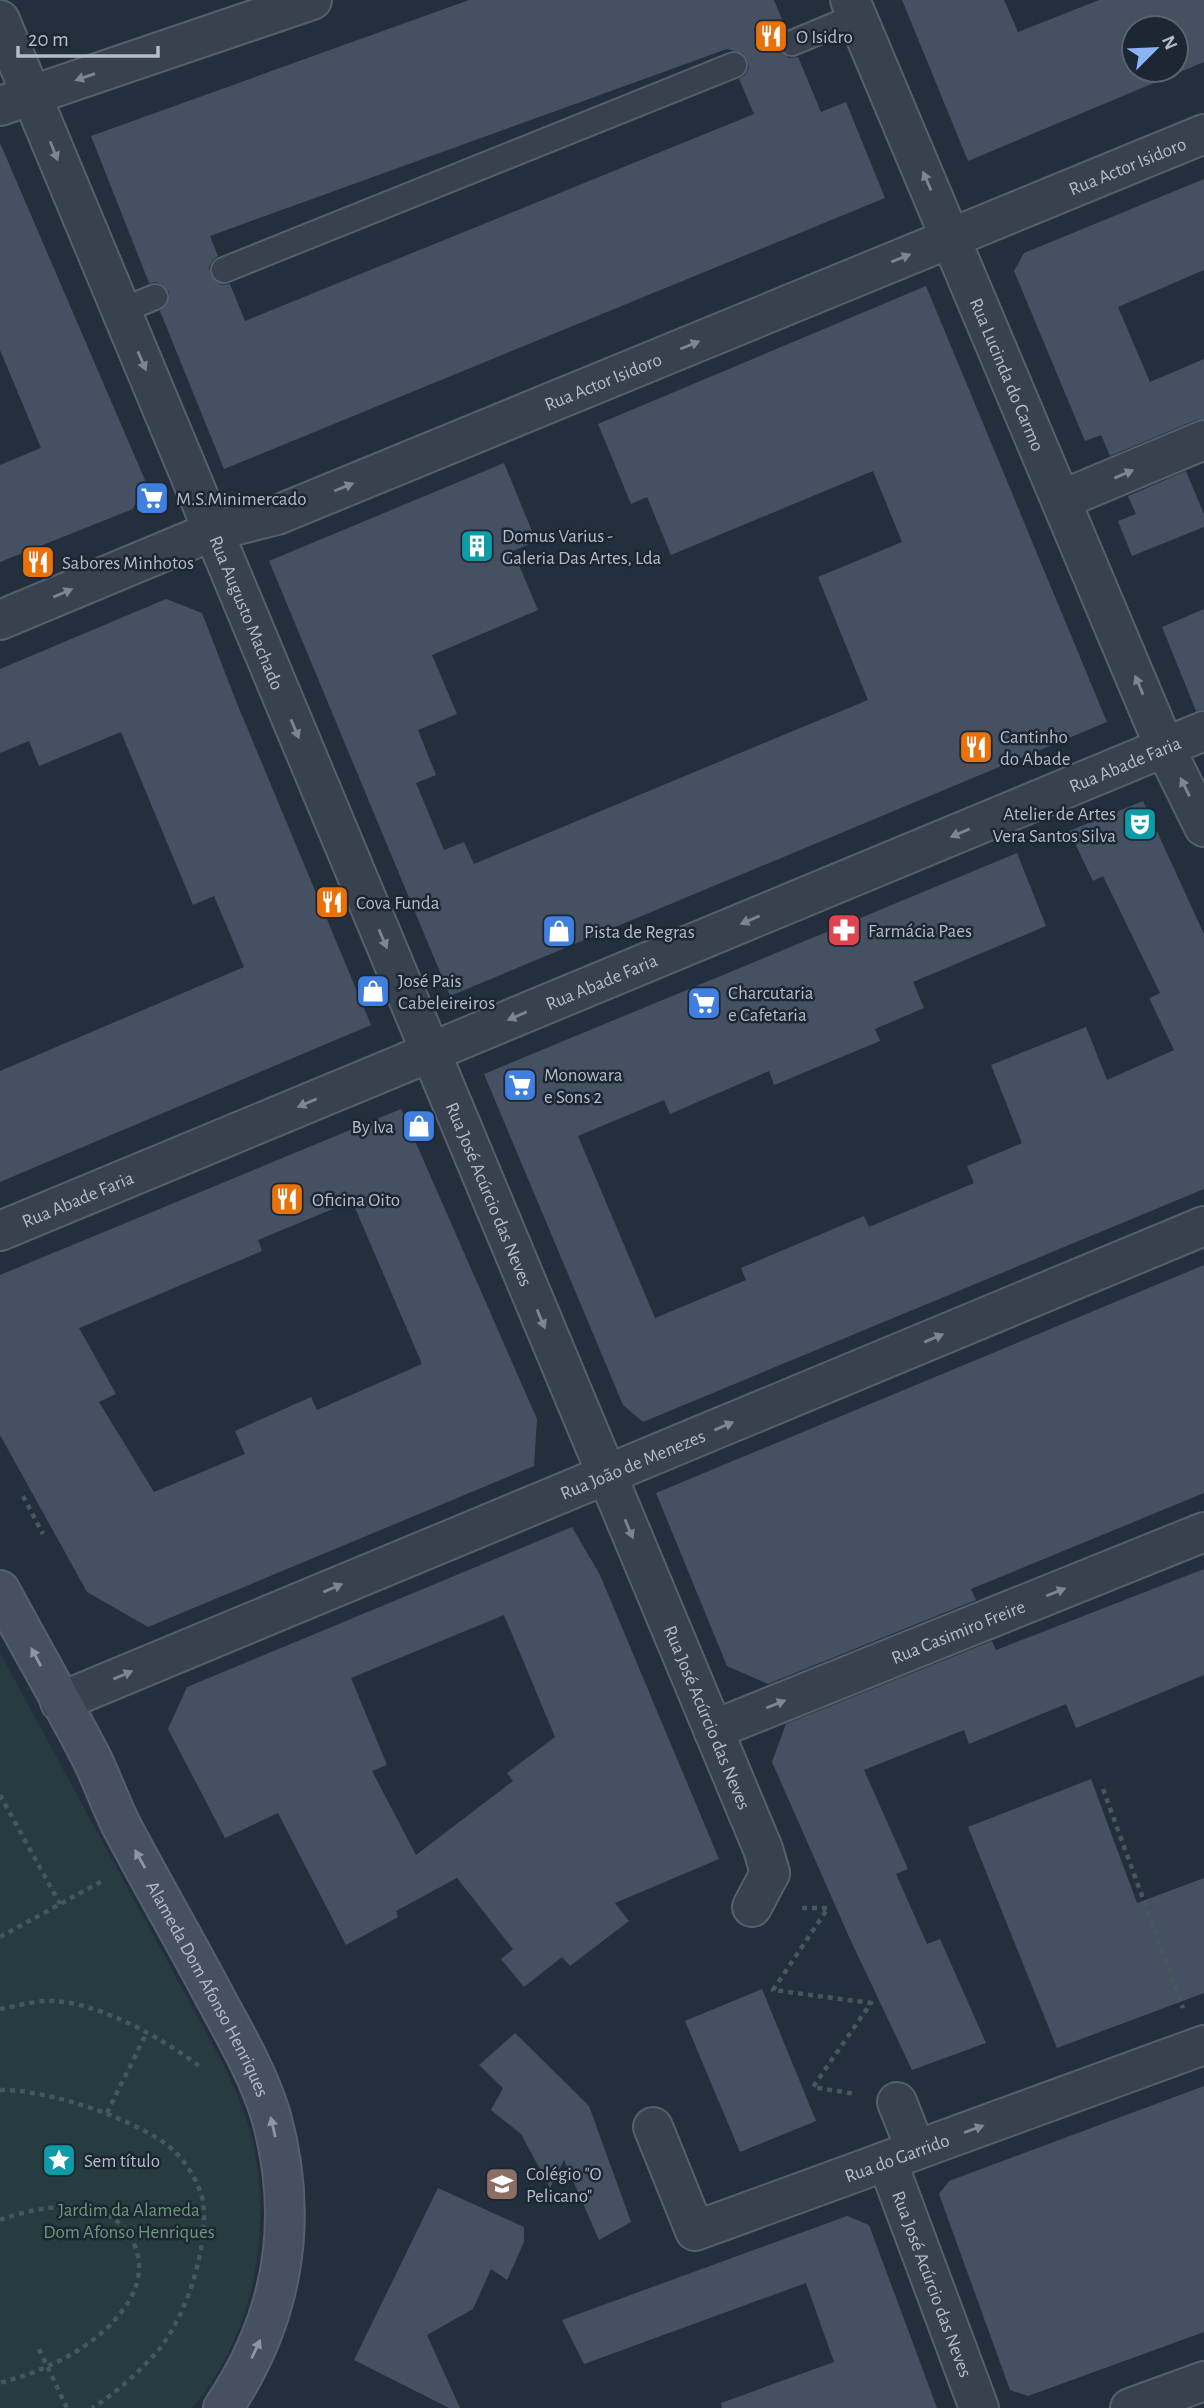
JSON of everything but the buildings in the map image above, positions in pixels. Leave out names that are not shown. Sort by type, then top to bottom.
[{"type":"main road","name":"Alameda Dom Afonso Henriques","points":[[0,1590],[91,1758],[120,1824],[243,2048],[270,2114],[281,2158],[286,2204],[284,2251],[275,2296],[261,2340],[240,2382],[223,2408]]},
{"type":"street","points":[[16,101],[312,0]]},
{"type":"street","name":"Rua Lucinda do Carmo","points":[[853,8],[1165,748],[1204,827]]},
{"type":"street","name":"Rua Augusto Machado","points":[[0,20],[16,101],[138,304],[213,531],[430,1052]]},
{"type":"street","name":"Rua Actor Isidoro","points":[[0,620],[213,531],[277,515],[1204,134]]},
{"type":"street","points":[[1061,500],[1204,440]]},
{"type":"street","name":"Rua Abade Faria","points":[[0,1231],[1204,732]]},
{"type":"street","name":"Rua José Acúrcio das Neves","points":[[430,1052],[763,1849],[770,1873],[752,1907]]},
{"type":"street","name":"Rua João de Menezes","points":[[60,1702],[1204,1226]]},
{"type":"street","name":"Rua Casimiro Freire","points":[[713,1730],[1204,1532]]},
{"type":"street","name":"Rua do Garrido","points":[[653,2127],[695,2231],[1204,2045]]},
{"type":"street","name":"Rua José Acúrcio das Neves","points":[[897,2102],[902,2156],[978,2408]]},
{"type":"street","points":[[1130,2408],[1204,2381]]},
{"type":"lane","points":[[792,43],[853,8]]},
{"type":"lane","points":[[224,270],[734,65]]},
{"type":"path","points":[[23,1496],[43,1534]]},
{"type":"path","points":[[1103,1788],[1181,2002]]},
{"type":"path","points":[[0,1795],[60,1904]]},
{"type":"path","points":[[0,1937],[141,1859]]},
{"type":"path","points":[[752,1907],[828,1908],[773,1990],[872,2003],[813,2087],[897,2102]]},
{"type":"path","points":[[0,2009],[51,2001],[80,2004],[172,2045],[206,2071]]},
{"type":"path","points":[[107,2113],[147,2032]]},
{"type":"path","points":[[0,2090],[36,2093],[63,2099],[119,2118],[174,2150],[187,2166],[203,2201],[197,2270],[177,2321],[160,2347],[134,2375],[92,2408]]},
{"type":"path","points":[[0,2220],[53,2208],[74,2207],[99,2211],[118,2220],[124,2228],[133,2242],[140,2268],[135,2288],[122,2310],[90,2341],[47,2367],[0,2383]]},
{"type":"path","points":[[39,2348],[66,2408]]},
{"type":"green space","name":"Jardim da Alameda Dom Afonso Henriques","points":[[0,1653],[222,2062],[241,2103],[254,2147],[260,2215],[252,2285],[230,2350],[213,2381],[192,2408],[0,2408]]},
{"type":"place","name":"O Isidro","points":[[771,36]]},
{"type":"place","name":"M.S.Minimercado","points":[[152,498]]},
{"type":"place","name":"Domus Varius - Galeria Das Artes, Lda","points":[[477,546]]},
{"type":"place","name":"Sabores Minhotos","points":[[38,562]]},
{"type":"place","name":"Cantinho do Abade","points":[[976,747]]},
{"type":"place","name":"Atelier de Artes Vera Santos Silva","points":[[1140,824]]},
{"type":"place","name":"Cova Funda","points":[[332,902]]},
{"type":"place","name":"Farmácia Paes","points":[[844,930]]},
{"type":"place","name":"Pista de Regras","points":[[559,931]]},
{"type":"place","name":"José Pais Cabeleireiros","points":[[373,991]]},
{"type":"place","name":"Charcutaria e Cafetaria","points":[[704,1003]]},
{"type":"place","name":"Monowara e Sons 2","points":[[520,1085]]},
{"type":"place","name":"By Iva","points":[[419,1126]]},
{"type":"place","name":"Oficina Oito","points":[[287,1199]]},
{"type":"place","name":"Sem título","points":[[59,2160]]},
{"type":"place","name":"Colégio \"O Pelicano\"","points":[[502,2184]]}]
